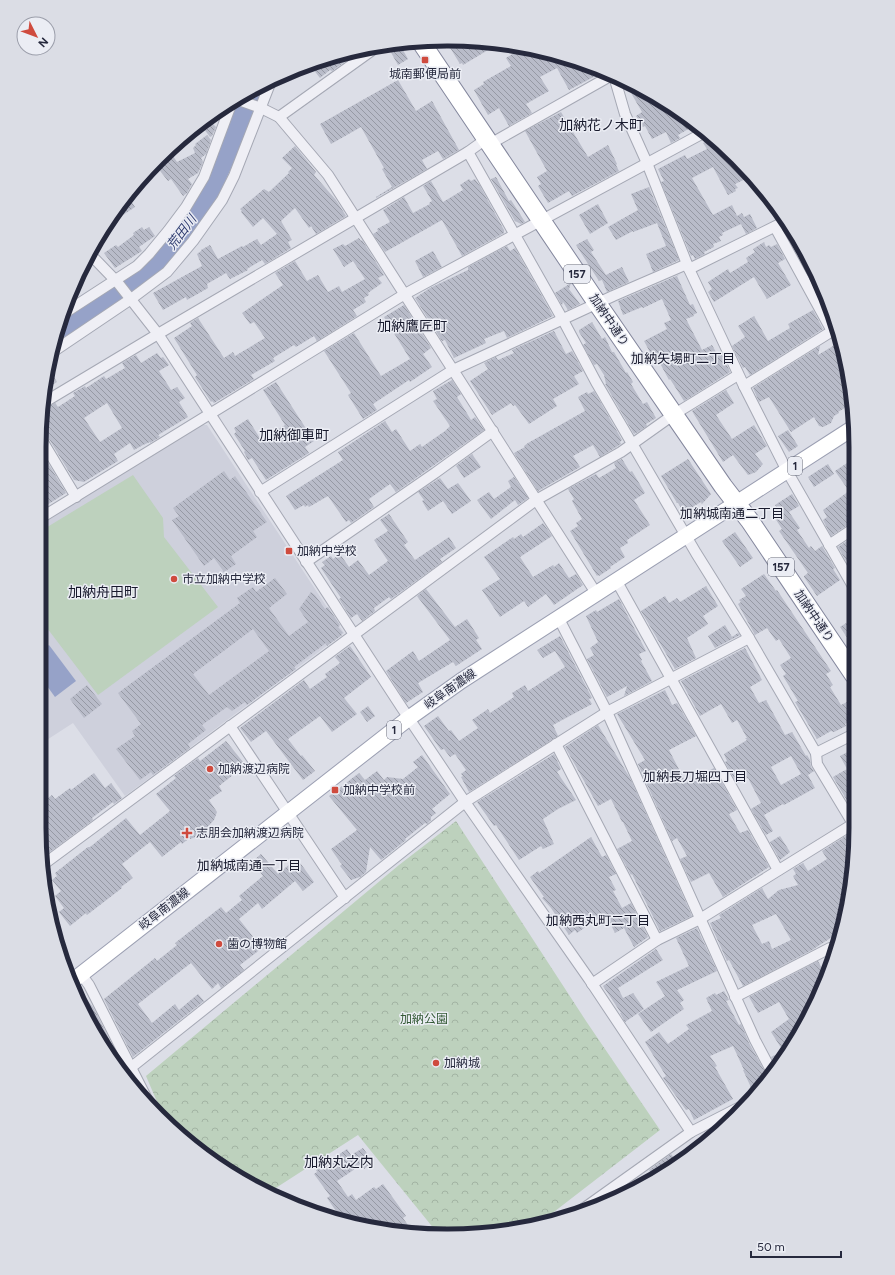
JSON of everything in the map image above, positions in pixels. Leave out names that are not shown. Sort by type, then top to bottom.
[{"type":"highway","name":"加納中通り","points":[[424,47],[597,304],[723,486],[750,521],[849,669]]},
{"type":"main road","name":"岐阜南濃線","points":[[76,978],[409,718],[461,681],[848,431]]},
{"type":"street","points":[[279,117],[366,55]]},
{"type":"street","points":[[49,401],[158,334],[468,152],[606,79]]},
{"type":"street","points":[[615,83],[625,114],[647,163],[688,266],[738,375],[787,471],[849,579]]},
{"type":"street","points":[[59,347],[166,272],[193,241],[217,208],[234,176],[258,107],[267,89]]},
{"type":"street","points":[[243,102],[258,107],[279,117],[328,175],[596,593]]},
{"type":"street","points":[[71,310],[117,282],[149,254],[186,207],[204,177],[231,110]]},
{"type":"street","points":[[46,515],[405,294],[699,135]]},
{"type":"street","points":[[468,152],[563,320],[596,382],[816,753],[817,764],[849,818]]},
{"type":"street","points":[[260,492],[453,370],[597,304],[688,266],[780,224],[825,310]]},
{"type":"street","points":[[94,258],[117,282],[158,334],[353,635],[465,802],[592,984],[691,1132]]},
{"type":"street","points":[[744,386],[832,332]]},
{"type":"street","points":[[48,861],[536,500],[621,452],[673,415],[738,375]]},
{"type":"street","points":[[306,562],[428,478],[493,431]]},
{"type":"street","points":[[46,447],[76,497]]},
{"type":"street","points":[[829,545],[849,532]]},
{"type":"street","points":[[616,580],[778,870]]},
{"type":"street","points":[[558,618],[607,712],[735,997],[769,1067]]},
{"type":"street","points":[[76,978],[89,984],[128,1070],[465,802],[607,712],[749,638]]},
{"type":"street","points":[[230,726],[345,898]]},
{"type":"street","points":[[816,753],[849,736]]},
{"type":"street","points":[[556,744],[656,940]]},
{"type":"street","points":[[592,984],[656,940],[700,919],[778,870],[849,829]]},
{"type":"street","points":[[735,997],[830,948]]},
{"type":"street","points":[[595,1201],[691,1132],[730,1112]]},
{"type":"shaded area","name":"市立加納中学校","points":[[201,425],[207,425],[344,633],[125,796],[73,723],[46,740],[46,520]]},
{"type":"green space","points":[[133,475],[163,518],[164,537],[218,607],[98,695],[46,627],[46,528]]},
{"type":"green space","name":"加納公園","points":[[456,821],[586,1021],[660,1130],[549,1215],[500,1226],[434,1228],[358,1135],[273,1189],[224,1161],[203,1146],[159,1105],[146,1076],[399,865]]},
{"type":"water","points":[[49,645],[76,681],[55,697],[46,685],[46,647]]},
{"type":"building","points":[[449,46],[491,48],[463,65],[462,63],[460,64]]},
{"type":"building","points":[[402,48],[408,59],[398,65],[390,50]]},
{"type":"building","points":[[516,52],[577,67],[597,75],[569,90],[557,68],[540,77],[549,91],[526,104],[532,113],[509,126],[499,108],[488,115],[474,90],[484,84],[483,82],[511,66],[506,58]]},
{"type":"building","points":[[349,59],[332,71],[330,70],[320,78],[313,69]]},
{"type":"building","points":[[398,80],[416,111],[432,101],[459,150],[443,159],[438,151],[422,160],[427,169],[376,198],[392,187],[382,169],[384,168],[361,127],[331,144],[320,124]]},
{"type":"building","points":[[629,89],[671,114],[690,128],[678,135],[680,138],[671,143],[666,132],[652,139],[645,126],[643,127],[636,116],[642,112]]},
{"type":"building","points":[[561,112],[588,157],[608,145],[619,171],[572,196],[569,191],[548,203],[538,186],[541,184],[537,177],[547,171],[525,131]]},
{"type":"building","points":[[212,123],[216,127],[212,136],[210,137],[204,129]]},
{"type":"building","points":[[207,135],[211,140],[206,154],[201,158],[203,162],[198,173],[188,179],[192,184],[187,193],[183,196],[171,179],[168,181],[159,169],[173,156],[177,162],[195,153],[193,148],[196,145],[195,144]]},
{"type":"building","points":[[706,141],[712,146],[745,179],[735,184],[738,188],[735,189],[736,191],[728,195],[713,167],[692,178],[713,215],[732,205],[737,216],[742,213],[744,217],[750,214],[757,228],[746,234],[741,224],[722,233],[723,235],[719,237],[721,241],[713,244],[714,247],[695,259],[693,255],[691,256],[661,182],[664,181],[658,169],[685,155],[687,159],[707,149],[703,143]]},
{"type":"building","points":[[295,146],[316,172],[314,175],[336,200],[346,216],[316,234],[311,226],[309,228],[295,208],[281,221],[292,240],[288,242],[291,248],[265,264],[262,260],[247,269],[248,270],[230,279],[226,273],[207,284],[208,288],[187,300],[186,297],[163,310],[153,293],[202,266],[197,254],[201,250],[210,245],[218,259],[257,239],[261,245],[277,234],[263,218],[253,227],[240,209],[264,189],[269,192],[289,173],[288,172],[292,168],[282,158]]},
{"type":"building","points":[[496,177],[509,201],[511,200],[525,222],[521,224],[515,221],[491,179]]},
{"type":"building","points":[[469,179],[471,181],[475,179],[480,186],[504,230],[504,233],[462,256],[442,220],[385,252],[373,234],[378,231],[377,229],[390,222],[383,210],[404,197],[413,213],[430,204],[429,203],[432,201],[423,186],[431,181],[443,202],[463,190],[460,185]]},
{"type":"building","points":[[649,187],[679,260],[653,272],[646,254],[666,246],[657,223],[633,231],[616,240],[608,227],[638,210],[631,194]]},
{"type":"building","points":[[131,201],[135,207],[123,215],[122,213]]},
{"type":"building","points":[[598,204],[608,223],[590,234],[579,215]]},
{"type":"building","points":[[142,227],[144,230],[149,227],[155,236],[139,247],[142,251],[115,268],[104,253],[116,245],[118,247]]},
{"type":"building","points":[[789,237],[797,251],[796,252]]},
{"type":"building","points":[[359,238],[361,241],[362,240],[384,275],[378,278],[382,283],[368,293],[369,295],[364,298],[366,302],[353,310],[357,316],[317,341],[314,336],[296,347],[294,345],[273,358],[275,361],[251,375],[254,379],[214,403],[212,401],[211,402],[195,377],[197,375],[174,338],[192,326],[190,323],[198,318],[224,358],[233,352],[235,356],[265,338],[254,322],[250,324],[242,313],[283,285],[275,273],[295,261],[307,281],[318,275],[328,292],[339,286],[342,292],[365,279],[353,261],[344,267],[333,249],[343,244],[345,246]]},
{"type":"building","points":[[587,239],[594,250],[591,252],[606,275],[622,267],[629,282],[607,292],[602,280],[599,281],[576,245]]},
{"type":"building","points":[[764,242],[766,247],[769,245],[771,247],[777,244],[785,259],[778,263],[791,285],[767,299],[754,277],[714,302],[708,292],[712,289],[708,282],[728,269],[730,273],[748,262],[746,258],[755,252],[753,249]]},
{"type":"building","points":[[507,246],[510,251],[515,248],[553,316],[507,338],[504,331],[484,339],[486,343],[454,358],[445,340],[442,341],[415,298],[430,288],[468,270],[468,267]]},
{"type":"building","points":[[433,251],[442,267],[423,277],[415,261]]},
{"type":"building","points":[[681,274],[677,276],[690,305],[693,304],[697,313],[686,319],[702,350],[712,345],[717,354],[721,352],[730,372],[684,401],[670,379],[669,380],[655,354],[652,356],[644,341],[667,329],[664,323],[671,320],[662,299],[623,315],[618,301]]},
{"type":"building","points":[[571,283],[569,289],[580,304],[568,310],[563,302],[562,305],[555,293]]},
{"type":"building","points":[[404,305],[431,348],[423,354],[432,367],[410,382],[409,380],[373,404],[377,410],[363,419],[348,395],[351,393],[324,351],[354,333],[381,376],[410,359],[384,317]]},
{"type":"building","points":[[813,310],[823,329],[750,375],[745,367],[743,368],[732,346],[745,337],[738,326],[754,316],[768,341],[790,328],[788,324]]},
{"type":"building","points":[[592,322],[602,339],[605,337],[612,352],[614,352],[626,373],[627,372],[633,382],[631,384],[643,404],[647,402],[656,418],[634,434],[605,384],[604,375],[597,364],[594,365],[583,345],[586,343],[579,330]]},
{"type":"building","points":[[554,331],[566,354],[572,351],[583,371],[574,376],[579,384],[553,399],[557,406],[529,424],[515,405],[513,406],[511,403],[492,415],[470,381],[488,369],[484,363],[496,357],[498,360],[514,353],[512,350]]},
{"type":"building","points":[[835,345],[846,395],[847,407],[834,416],[831,423],[823,427],[819,426],[814,417],[791,432],[769,397],[759,402],[753,388],[820,346],[818,355]]},
{"type":"building","points":[[157,353],[161,358],[163,357],[169,365],[159,371],[171,390],[177,387],[185,398],[179,402],[188,417],[158,435],[160,437],[150,443],[134,450],[130,443],[114,454],[118,461],[84,482],[74,480],[46,435],[48,406],[55,403],[58,407],[75,396],[73,393],[85,386],[86,388],[104,376],[106,379],[125,368],[122,363],[136,355],[141,363]],"holes":[[[107,403],[122,428],[100,442],[84,418]]]},
{"type":"building","points":[[53,375],[57,382],[51,386]]},
{"type":"building","points":[[452,380],[461,394],[457,397],[471,420],[475,417],[484,430],[396,492],[390,484],[369,499],[374,507],[351,523],[349,520],[346,522],[328,496],[309,507],[308,505],[305,507],[304,505],[295,510],[286,496],[343,460],[338,452],[385,421],[392,432],[396,429],[410,451],[420,444],[422,447],[445,431],[450,426],[433,401],[437,399],[433,391]]},
{"type":"building","points":[[276,382],[314,441],[305,447],[309,453],[266,480],[252,458],[248,460],[244,452],[245,451],[234,434],[236,432],[234,428],[248,419],[261,440],[285,425],[263,390]]},
{"type":"building","points":[[726,390],[734,403],[716,415],[732,439],[754,425],[767,446],[755,454],[763,464],[756,472],[748,475],[733,455],[723,462],[692,411]]},
{"type":"building","points":[[594,391],[622,440],[620,442],[621,444],[600,457],[593,445],[573,456],[580,467],[538,491],[514,453],[525,447],[524,446],[528,443],[585,411],[578,397],[587,392],[588,394]]},
{"type":"building","points":[[788,430],[798,446],[789,452],[778,436]]},
{"type":"building","points":[[472,454],[481,467],[464,478],[456,466]]},
{"type":"building","points":[[622,459],[630,472],[632,471],[645,493],[634,500],[650,525],[627,540],[628,543],[620,548],[625,557],[610,567],[611,568],[597,576],[570,531],[578,526],[576,523],[582,519],[572,501],[574,499],[568,489],[596,474],[599,478],[616,468],[614,463]]},
{"type":"building","points":[[688,459],[711,494],[702,504],[701,502],[684,512],[661,476]]},
{"type":"building","points":[[46,460],[66,493],[46,506]]},
{"type":"building","points":[[849,462],[849,491],[835,471]]},
{"type":"building","points":[[828,464],[834,474],[814,487],[808,477]]},
{"type":"building","points":[[224,471],[230,480],[235,476],[267,522],[253,531],[257,537],[231,556],[236,564],[224,572],[214,558],[204,566],[172,520],[179,516],[173,508]]},
{"type":"building","points":[[514,477],[528,498],[518,505],[515,500],[491,519],[477,500],[489,492],[494,499],[511,487],[508,481]]},
{"type":"building","points":[[440,478],[448,489],[458,483],[471,501],[452,514],[443,501],[428,511],[422,501],[424,500],[418,492]]},
{"type":"building","points":[[849,491],[849,524],[831,536],[823,520],[827,517],[823,510]]},
{"type":"building","points":[[792,494],[799,506],[789,512],[800,528],[797,530],[809,548],[811,546],[815,551],[822,546],[840,580],[817,596],[804,577],[808,573],[779,531],[782,529],[773,515],[779,511],[775,505]]},
{"type":"building","points":[[389,514],[408,542],[404,545],[415,560],[449,537],[456,548],[440,559],[442,562],[391,599],[389,597],[374,608],[375,611],[362,621],[357,614],[351,618],[339,599],[341,598],[321,568],[325,565],[322,562],[331,556],[333,559],[340,554],[349,567],[358,560],[369,575],[388,561],[374,540],[388,531],[380,520]]},
{"type":"building","points":[[543,523],[552,536],[520,557],[533,577],[559,563],[569,578],[576,574],[583,585],[554,605],[546,594],[528,607],[524,601],[500,617],[482,590],[500,579],[484,557],[513,537],[514,539],[521,534],[523,537]]},
{"type":"building","points":[[735,532],[753,558],[740,567],[722,541]]},
{"type":"building","points":[[849,540],[849,558],[846,561],[838,547]]},
{"type":"building","points":[[764,574],[776,591],[777,590],[831,671],[826,674],[833,685],[830,687],[841,705],[849,701],[849,722],[845,724],[846,726],[834,732],[831,731],[817,739],[795,702],[798,701],[783,676],[786,674],[780,665],[791,658],[779,639],[776,641],[767,628],[755,635],[738,604],[741,602],[739,600],[746,596],[741,589]]},
{"type":"building","points":[[275,578],[287,594],[269,608],[289,636],[308,622],[299,609],[311,592],[325,609],[328,607],[340,625],[338,627],[343,633],[327,646],[326,643],[294,667],[296,669],[247,705],[245,702],[232,711],[227,707],[202,725],[206,730],[188,744],[190,748],[153,775],[151,772],[140,780],[116,749],[135,736],[132,731],[141,724],[118,693],[240,603],[237,598],[253,587],[256,592]],"holes":[[[253,629],[269,651],[209,695],[193,674]]]},
{"type":"building","points":[[706,586],[718,606],[703,616],[708,624],[687,638],[696,658],[675,669],[641,611],[665,596],[669,603],[677,598],[680,602]]},
{"type":"building","points":[[426,589],[455,627],[467,619],[479,638],[476,640],[482,649],[456,666],[453,662],[418,683],[423,692],[406,703],[386,671],[413,651],[419,661],[450,640],[417,596]]},
{"type":"building","points":[[619,599],[646,651],[639,654],[642,660],[641,661],[652,681],[624,696],[627,686],[607,697],[587,659],[594,655],[590,648],[598,642],[586,616],[596,610],[597,612]]},
{"type":"building","points":[[849,621],[849,640],[840,627]]},
{"type":"building","points":[[725,625],[732,637],[738,633],[740,635],[715,648],[708,636]]},
{"type":"building","points":[[560,636],[592,698],[589,699],[592,704],[553,725],[558,736],[469,792],[461,777],[463,776],[461,774],[466,770],[455,754],[450,757],[444,749],[441,750],[424,726],[438,716],[449,731],[451,730],[459,741],[478,728],[472,720],[488,709],[490,713],[514,697],[512,693],[525,685],[528,691],[565,667],[555,651],[543,658],[537,650]]},
{"type":"building","points":[[350,646],[371,677],[344,698],[357,714],[332,732],[320,716],[288,739],[315,771],[303,780],[266,731],[251,742],[240,728],[304,680],[310,689],[327,677],[325,674],[340,663],[335,657]]},
{"type":"building","points":[[745,648],[762,680],[750,687],[759,703],[766,700],[785,735],[792,732],[806,756],[807,755],[810,760],[811,767],[814,771],[808,775],[815,788],[764,815],[773,831],[766,835],[751,809],[761,803],[748,778],[737,784],[725,762],[727,761],[724,754],[747,740],[737,720],[732,723],[721,704],[700,716],[681,681]],"holes":[[[791,756],[801,774],[781,785],[771,767]]]},
{"type":"building","points":[[87,685],[102,704],[84,718],[70,699]]},
{"type":"building","points":[[665,690],[672,705],[677,703],[696,736],[669,750],[686,783],[714,768],[737,810],[729,814],[740,833],[748,830],[769,867],[723,897],[709,873],[691,882],[680,859],[687,856],[677,838],[672,841],[638,764],[645,760],[617,714]]},
{"type":"building","points":[[368,706],[375,716],[367,722],[360,712]]},
{"type":"building","points":[[598,725],[630,778],[692,916],[660,931],[632,874],[631,875],[617,849],[632,841],[623,822],[611,799],[598,806],[565,747]]},
{"type":"building","points":[[226,741],[243,762],[236,768],[238,771],[219,786],[222,791],[209,800],[217,812],[214,820],[196,837],[187,840],[182,844],[181,842],[162,857],[150,842],[122,864],[133,878],[87,915],[86,913],[70,926],[59,912],[64,908],[55,896],[61,891],[52,880],[57,876],[55,873],[126,818],[140,835],[170,811],[156,794],[176,778],[174,776],[198,758],[200,761]]},
{"type":"building","points":[[849,751],[849,804],[833,777],[847,769],[840,756]]},
{"type":"building","points":[[554,754],[561,769],[557,772],[576,800],[543,819],[554,844],[543,849],[541,846],[519,860],[496,825],[494,826],[477,802]]},
{"type":"building","points":[[422,755],[450,794],[432,809],[436,813],[431,817],[431,820],[427,824],[425,823],[381,860],[370,847],[366,872],[360,877],[351,880],[340,866],[342,864],[331,849],[357,830],[329,796],[359,773],[365,780],[377,771],[384,780],[387,777],[403,779],[418,767],[413,762]]},
{"type":"building","points":[[94,773],[105,788],[111,783],[122,798],[114,804],[113,802],[92,818],[93,820],[47,854],[46,800],[52,795],[55,799],[70,788],[71,790]]},
{"type":"building","points":[[849,834],[846,880],[834,936],[812,950],[743,986],[729,960],[727,961],[710,923],[721,918],[719,915],[762,888],[768,899],[779,890],[798,885],[793,876],[796,874],[793,869],[803,863],[808,871],[827,859],[822,851]],"holes":[[[776,914],[791,940],[772,949],[769,941],[762,944],[752,925]]]},
{"type":"building","points":[[780,836],[790,852],[780,860],[770,842]]},
{"type":"building","points":[[591,837],[602,857],[606,855],[616,874],[609,877],[616,890],[613,891],[622,908],[631,903],[648,937],[634,947],[624,928],[615,933],[606,915],[594,921],[577,933],[575,930],[569,935],[551,908],[542,898],[544,897],[530,877],[538,871],[539,873]]},
{"type":"building","points":[[261,854],[278,874],[291,863],[292,865],[298,860],[314,882],[303,891],[295,881],[262,909],[258,903],[239,919],[262,948],[240,965],[244,970],[221,988],[218,983],[212,989],[191,963],[138,1004],[152,1023],[175,1004],[179,1010],[198,994],[204,1001],[133,1057],[104,999],[155,958],[157,961],[177,945],[175,943],[221,907],[226,913],[242,900],[239,896],[263,876],[252,862]]},
{"type":"building","points":[[697,928],[717,971],[677,990],[684,1000],[680,1003],[684,1009],[651,1032],[638,1014],[665,996],[656,982],[689,966],[676,938]]},
{"type":"building","points":[[656,949],[663,960],[618,988],[623,998],[633,993],[644,1009],[625,1022],[621,1013],[603,986]]},
{"type":"building","points":[[818,961],[823,970],[808,1005],[782,1049],[771,1032],[789,1019],[779,1002],[758,1013],[749,997]]},
{"type":"building","points":[[724,991],[729,1000],[726,1001],[739,1025],[741,1024],[749,1043],[765,1073],[752,1089],[733,1046],[710,1056],[717,1066],[715,1067],[733,1099],[694,1120],[689,1109],[686,1110],[663,1078],[666,1076],[645,1042],[659,1032],[668,1044],[689,1029],[686,1025],[712,1011],[706,998],[715,993],[716,995]]},
{"type":"building","points":[[83,995],[93,1007],[119,1058],[100,1028]]},
{"type":"building","points":[[780,1053],[773,1062],[771,1057]]},
{"type":"building","points":[[363,1148],[373,1162],[364,1169],[361,1165],[337,1181],[348,1197],[352,1194],[356,1200],[374,1187],[376,1189],[383,1184],[406,1216],[403,1218],[409,1227],[369,1221],[335,1213],[336,1211],[327,1198],[330,1196],[314,1174],[317,1172],[316,1170],[347,1149],[351,1155]]},
{"type":"building","points":[[671,1154],[675,1158],[651,1173],[649,1170]]},
{"type":"waterway","name":"荒田川","points":[[65,324],[138,278],[159,260],[178,239],[207,193],[219,168],[246,100]]},
{"type":"place","name":"城南郵便局前","points":[[425,60]]},
{"type":"place","name":"加納中学校","points":[[289,551]]},
{"type":"place","name":"市立加納中学校","points":[[174,579]]},
{"type":"place","name":"加納渡辺病院","points":[[210,769]]},
{"type":"place","name":"加納中学校前","points":[[335,790]]},
{"type":"place","name":"志朋会加納渡辺病院","points":[[187,833]]},
{"type":"place","name":"歯の博物館","points":[[219,944]]},
{"type":"place","name":"加納城","points":[[436,1063]]},
{"type":"district","name":"加納花ノ木町","points":[[601,125]]},
{"type":"district","name":"加納鷹匠町","points":[[412,326]]},
{"type":"district","name":"加納矢場町二丁目","points":[[683,358]]},
{"type":"district","name":"加納御車町","points":[[294,435]]},
{"type":"district","name":"加納城南通二丁目","points":[[732,513]]},
{"type":"district","name":"加納舟田町","points":[[103,592]]},
{"type":"district","name":"加納長刀堀四丁目","points":[[695,776]]},
{"type":"district","name":"加納城南通一丁目","points":[[249,865]]},
{"type":"district","name":"加納西丸町二丁目","points":[[598,920]]},
{"type":"district","name":"加納丸之内","points":[[339,1162]]}]
